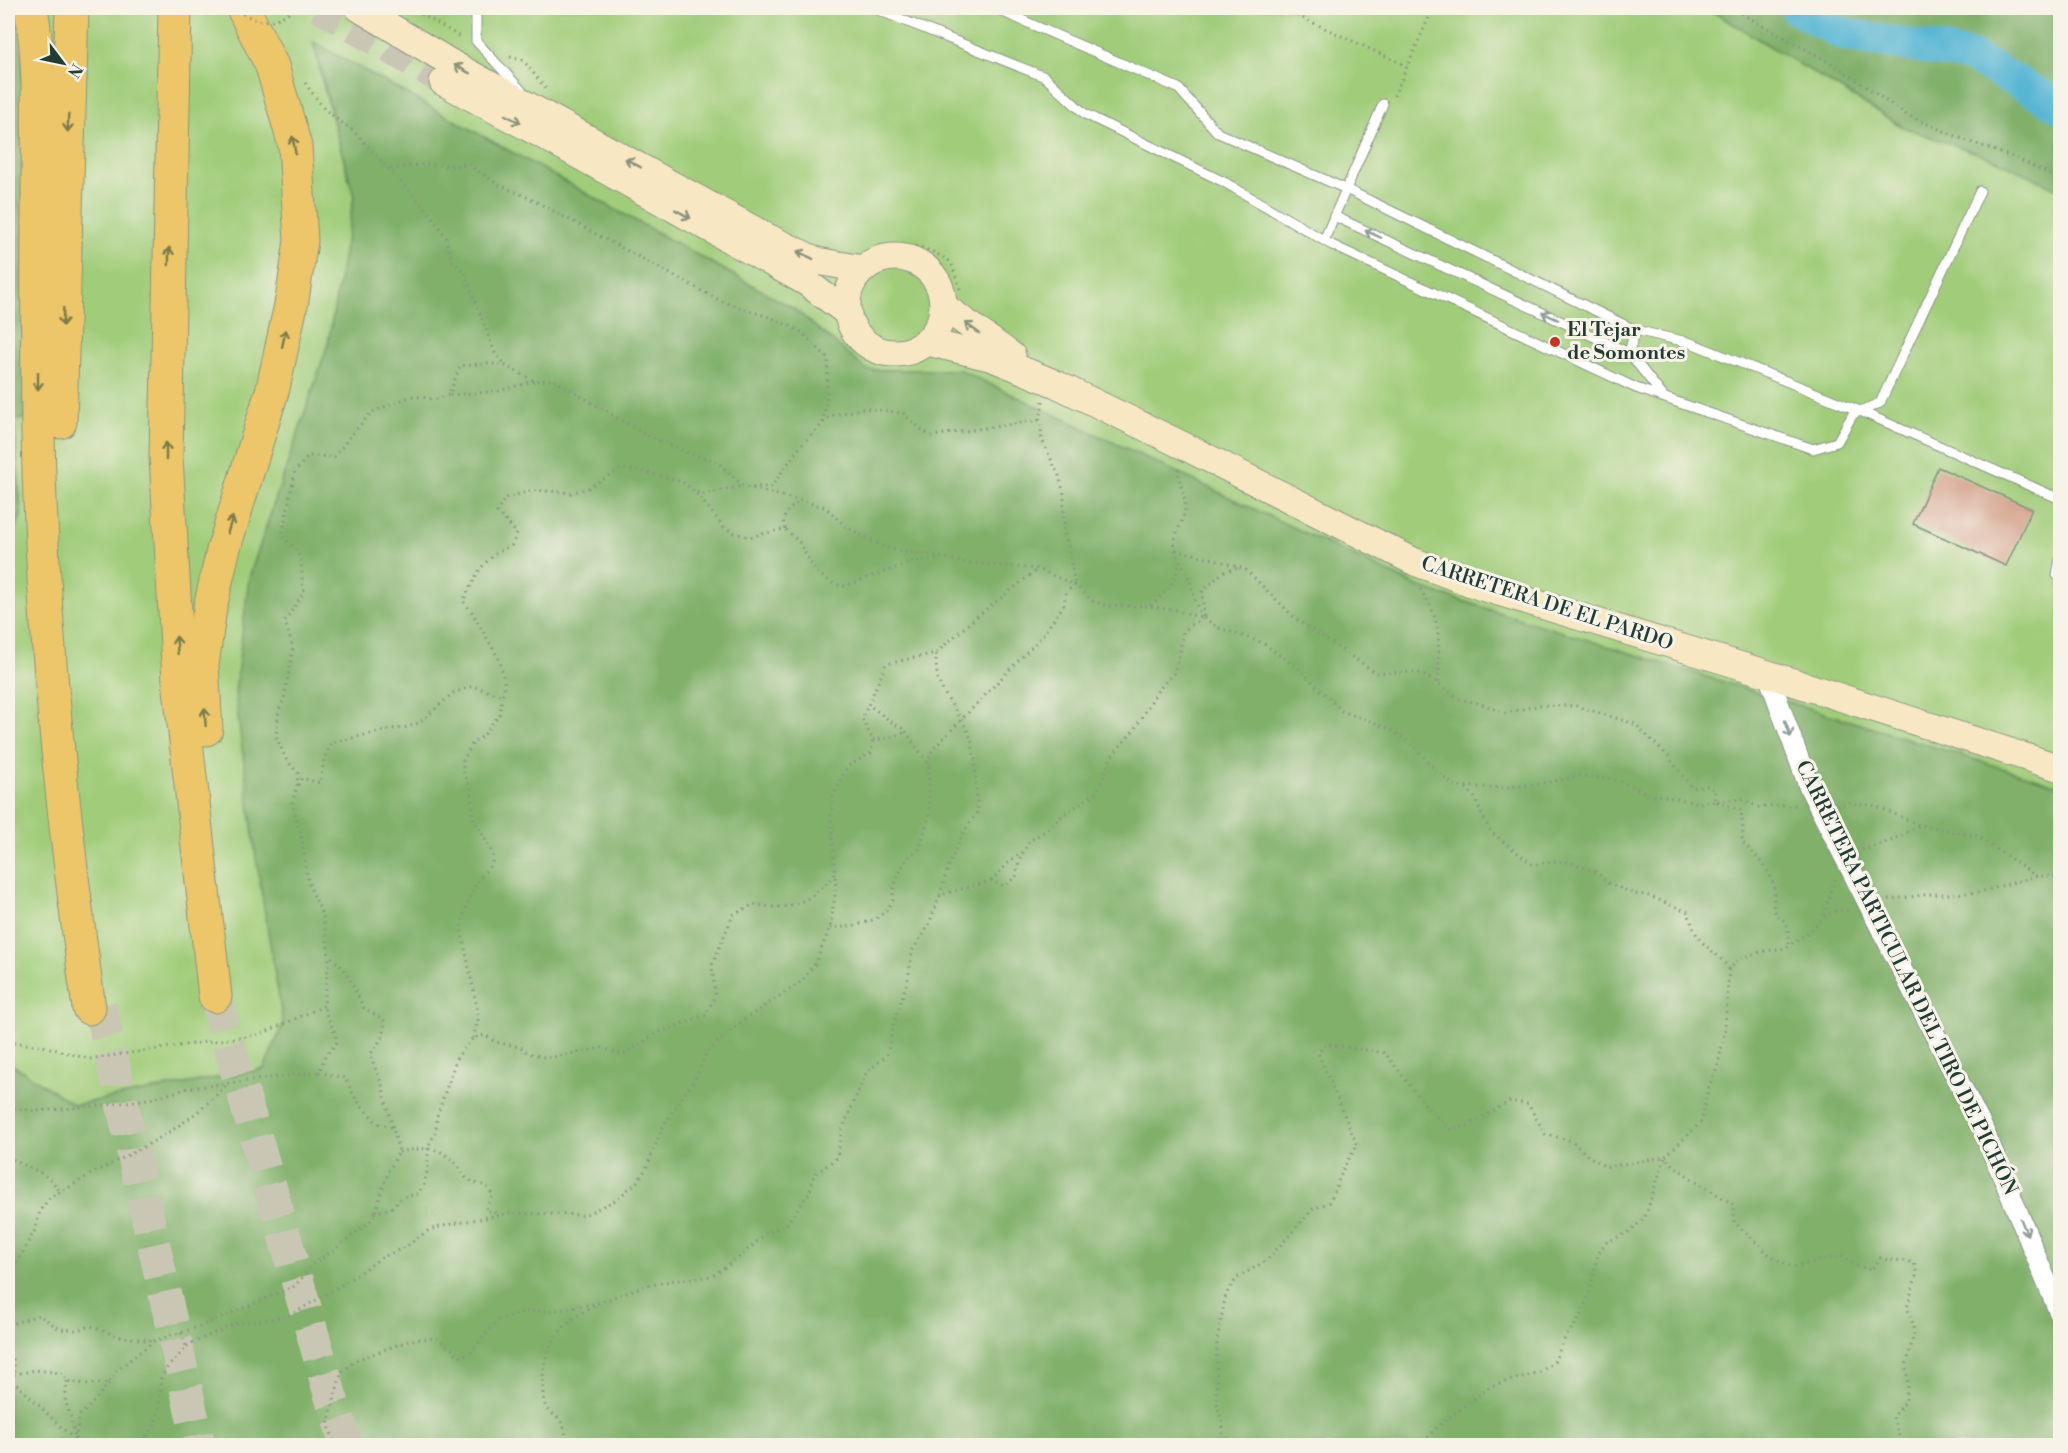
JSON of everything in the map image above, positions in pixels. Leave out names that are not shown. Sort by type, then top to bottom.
[{"type":"highway","points":[[31,8],[38,121],[38,436],[44,585],[71,879],[94,1007],[71,688],[59,466],[72,15]]},
{"type":"highway","points":[[175,8],[166,457],[179,680],[215,996]]},
{"type":"highway","points":[[208,943],[210,787],[202,665],[210,608],[223,551],[273,387],[292,300],[301,241],[295,146],[272,66],[243,8]]},
{"type":"street","points":[[360,8],[454,65],[545,103],[767,237],[817,261],[865,260],[896,256],[915,260],[930,271],[940,287],[953,300],[927,342],[912,351],[894,354],[877,351],[861,342],[851,328],[845,311],[849,288],[865,260]]},
{"type":"street","points":[[443,82],[806,282],[845,311]]},
{"type":"street","name":"CARRETERA DE EL PARDO","points":[[953,300],[998,347],[1056,384]]},
{"type":"street","name":"CARRETERA DE EL PARDO","points":[[927,342],[993,358],[1056,384],[1415,562],[1482,587],[1768,674],[2061,768]]},
{"type":"street","name":"CARRETERA PARTICULAR DEL TIRO DE PICHÓN","points":[[1768,674],[1809,788],[1983,1129],[2061,1314]]},
{"type":"lane","points":[[476,8],[476,41],[482,50],[545,103]]},
{"type":"lane","points":[[873,8],[1045,77],[1085,114],[1224,182],[1324,240],[1636,388],[1813,449],[1837,442],[1853,414],[1880,403],[1980,191]]},
{"type":"lane","points":[[994,8],[1178,88],[1218,133],[1346,189],[1635,330],[1691,343],[1860,411],[2061,499]]},
{"type":"lane","points":[[1324,240],[1383,104]]},
{"type":"lane","points":[[1334,216],[1629,353],[1664,396]]},
{"type":"lane","points":[[1629,353],[1635,330]]},
{"type":"lane","points":[[2061,560],[2057,575],[2061,577]]},
{"type":"path","points":[[232,8],[254,20],[268,21],[286,15],[296,8]]},
{"type":"path","points":[[411,8],[482,50],[522,60],[545,103]]},
{"type":"path","points":[[1281,8],[1407,66]]},
{"type":"path","points":[[1731,8],[1836,66],[1906,115],[2018,159],[2061,179]]},
{"type":"path","points":[[302,80],[325,111],[352,130],[391,169],[432,216],[446,238],[452,260],[468,279],[495,353],[506,366]]},
{"type":"path","points":[[391,169],[425,164],[468,165],[497,184],[529,198],[721,301],[800,331],[828,358],[827,395],[823,423]]},
{"type":"path","points":[[865,260],[905,244],[930,249],[951,262],[953,300]]},
{"type":"path","points":[[449,395],[460,366],[489,363],[506,366],[534,381]]},
{"type":"path","points":[[297,787],[298,772],[286,759],[276,736],[279,710],[284,699],[293,648],[285,622],[304,592],[300,581],[302,572],[298,552],[282,536],[295,471],[309,456],[334,457],[372,412],[412,396],[436,399],[449,395],[499,391],[534,381],[554,380],[646,435],[686,452],[718,462],[743,486],[825,507],[845,526],[880,545],[901,552],[963,561]]},
{"type":"path","points":[[1056,384],[1043,400],[1040,420],[1042,440],[1059,476],[1064,494],[1064,533],[1075,585]]},
{"type":"path","points":[[695,492],[703,494],[743,486],[771,487],[801,445],[830,417],[865,408],[903,413],[931,436],[1040,420]]},
{"type":"path","points":[[1188,448],[1178,471],[1180,486],[1185,498],[1185,510],[1174,541],[1180,564],[1190,580],[1196,608],[1204,618],[1218,628],[1263,643],[1299,669],[1342,711],[1390,729],[1413,745],[1437,772],[1455,786],[1499,788],[1539,784],[1580,776],[1613,779],[1651,796],[1658,795],[1699,803],[1742,799],[1758,807],[1818,803],[1876,806],[1920,825],[1977,836],[2037,876],[2061,876]]},
{"type":"path","points":[[374,1213],[393,1207],[402,1197],[418,1194],[424,1184],[428,1168],[428,1147],[436,1131],[437,1116],[457,1057],[473,1038],[478,1021],[461,928],[470,897],[480,878],[492,863],[493,854],[473,817],[471,788],[463,771],[463,761],[473,742],[483,736],[500,713],[505,685],[500,661],[472,612],[463,601],[484,562],[496,552],[512,545],[517,532],[497,512],[505,498],[534,490],[571,493],[588,488],[621,469],[641,471],[683,482],[695,492],[724,526],[734,533],[749,537],[785,529]]},
{"type":"path","points":[[800,501],[788,510],[783,520],[785,529],[799,542],[816,572],[834,584],[845,586],[912,562],[937,558],[1038,570],[1075,585],[1093,601],[1107,606],[1148,606],[1204,618]]},
{"type":"path","points":[[1175,550],[1214,559],[1246,570],[1296,619],[1376,673],[1417,672],[1460,699],[1505,713],[1540,705],[1577,706],[1635,724],[1668,756],[1692,788],[1707,786],[1715,790],[1714,801]]},
{"type":"path","points":[[1148,606],[1162,597],[1173,582],[1180,564]]},
{"type":"path","points":[[1204,618],[1202,592],[1223,572],[1238,568]]},
{"type":"path","points":[[129,1446],[136,1440],[147,1436],[154,1427],[159,1407],[161,1378],[166,1369],[190,1344],[237,1323],[292,1314],[334,1290],[381,1258],[407,1246],[429,1230],[512,1213],[584,1215],[616,1200],[638,1181],[646,1169],[663,1126],[698,1074],[706,1053],[742,1021],[802,981],[815,964],[830,928],[836,888],[831,816],[834,794],[847,767],[872,753],[873,740],[862,719],[886,664],[936,653],[975,618],[1038,570]]},
{"type":"path","points":[[1415,582],[1432,606],[1437,626],[1439,684]]},
{"type":"path","points":[[830,928],[854,926],[876,919],[887,909],[893,900],[898,875],[907,858],[919,849],[926,832],[929,817],[930,754],[1041,637],[1064,605],[1066,592],[1075,585]]},
{"type":"path","points":[[991,881],[1005,886],[1016,876],[1018,861],[1029,841],[1097,792],[1111,757],[1134,730],[1158,690],[1174,673],[1183,632],[1204,618]]},
{"type":"path","points":[[567,1446],[566,1432],[561,1420],[546,1408],[543,1391],[543,1364],[549,1347],[563,1327],[578,1314],[598,1303],[645,1286],[712,1276],[741,1256],[766,1233],[786,1225],[810,1192],[814,1175],[837,1158],[842,1130],[866,1073],[887,1055],[908,979],[912,951],[928,927],[946,873],[962,835],[978,811],[971,741],[939,682],[936,653]]},
{"type":"path","points":[[319,1072],[325,1058],[337,1042],[335,1028],[327,1019],[324,1006],[329,955],[323,917],[308,882],[302,839],[292,803],[297,787],[302,778],[320,783],[324,760],[331,743],[419,723],[453,693],[472,686],[502,696]]},
{"type":"path","points":[[869,705],[904,729],[929,765]]},
{"type":"path","points":[[873,740],[906,732]]},
{"type":"path","points":[[1419,1446],[1443,1422],[1491,1386],[1540,1372],[1554,1362],[1564,1338],[1578,1318],[1590,1291],[1598,1254],[1607,1242],[1631,1231],[1645,1217],[1665,1157],[1701,1122],[1708,1089],[1718,1066],[1725,1029],[1729,970],[1720,956],[1703,943],[1695,932],[1688,912],[1646,895],[1635,894],[1617,887],[1608,883],[1596,872],[1570,862],[1552,861],[1533,865],[1491,832],[1475,798],[1464,786]]},
{"type":"path","points":[[1823,918],[1831,897],[1837,868],[1845,858],[1869,847],[1893,840],[1920,825]]},
{"type":"path","points":[[940,895],[991,881],[1023,851]]},
{"type":"path","points":[[473,1038],[486,1035],[495,1042],[520,1047],[528,1053],[548,1058],[602,1048],[623,1055],[656,1034],[706,1015],[715,995],[712,965],[733,915],[754,904],[770,908],[799,904],[823,888],[834,873]]},
{"type":"path","points":[[1729,970],[1740,958],[1764,951],[1787,948]]},
{"type":"path","points":[[75,1439],[80,1415],[109,1383],[116,1371],[154,1341],[181,1333],[295,1286],[314,1263],[373,1219],[387,1172],[399,1152],[382,1085],[370,1055],[383,1036],[385,1021],[364,1008],[345,970],[329,955]]},
{"type":"path","points":[[8,1042],[44,1046],[89,1059],[261,1034],[324,1006]]},
{"type":"path","points":[[1221,1446],[1223,1426],[1216,1401],[1217,1341],[1226,1294],[1237,1278],[1267,1260],[1313,1209],[1330,1202],[1344,1167],[1357,1145],[1318,1053],[1326,1044],[1385,1053],[1430,1112],[1449,1129],[1467,1126],[1510,1101],[1528,1104],[1545,1134],[1572,1141],[1605,1167],[1665,1157]]},
{"type":"path","points":[[8,1108],[37,1111],[108,1105],[154,1098],[189,1088],[319,1072],[345,1078],[357,1101],[377,1123],[394,1128]]},
{"type":"path","points":[[8,1279],[35,1230],[40,1211],[50,1197],[155,1141],[198,1112],[228,1083]]},
{"type":"path","points":[[399,1152],[428,1147],[442,1152],[471,1182],[479,1182],[488,1188],[493,1197],[486,1211],[494,1212],[499,1216]]},
{"type":"path","points":[[8,1156],[17,1163],[47,1177],[57,1185],[59,1192]]},
{"type":"path","points":[[1665,1157],[1675,1168],[1734,1205],[1734,1222],[1771,1256],[1792,1267],[1841,1256],[1857,1266],[1871,1270],[1880,1258],[1892,1262],[1904,1260],[1914,1263],[1917,1273],[1907,1308],[1914,1333],[1906,1367],[1908,1386],[1906,1401],[1893,1417],[1902,1446]]},
{"type":"path","points":[[336,1446],[328,1424],[341,1373],[356,1360],[411,1340],[436,1338],[451,1348],[459,1357],[470,1353],[498,1320],[523,1312],[558,1310],[598,1303]]},
{"type":"path","points":[[8,1325],[39,1315],[60,1329],[75,1330],[92,1326],[117,1336],[154,1341]]},
{"type":"path","points":[[181,1333],[187,1348]]},
{"type":"path","points":[[8,1355],[13,1360],[14,1374]]},
{"type":"path","points":[[75,1439],[65,1401],[67,1381],[62,1373],[35,1370],[8,1376],[81,1446]]},
{"type":"path","points":[[67,1381],[85,1384],[109,1383]]},
{"type":"path","points":[[147,1436],[152,1446]]},
{"type":"green space","points":[[8,8],[15,8],[23,65],[28,418],[14,420],[21,515],[8,548]]},
{"type":"green space","points":[[12,8],[1707,8],[1903,127],[1999,161],[2060,190],[2060,786],[1423,589],[960,370],[867,370],[793,308],[314,43],[322,81],[354,197],[328,344],[249,578],[283,1024],[264,1069],[74,1105],[11,1064],[8,1058],[8,548],[21,515],[14,420],[28,418]]},
{"type":"green space","points":[[1707,8],[2060,8],[2060,190],[1999,161],[1903,127]]},
{"type":"green space","points":[[313,42],[793,308],[867,370],[960,370],[1423,589],[2060,786],[2060,1445],[8,1445],[8,1058],[11,1064],[74,1105],[264,1069],[283,1024],[256,858],[235,693],[249,578],[328,344],[354,197]]},
{"type":"building","points":[[1938,467],[2032,509],[2006,566],[1913,524]]},
{"type":"waterway","points":[[1796,8],[1842,34],[1971,56],[2060,106]]},
{"type":"tunnel","points":[[317,8],[443,82]]},
{"type":"tunnel","points":[[215,996],[347,1446]]},
{"type":"tunnel","points":[[100,1005],[199,1446]]},
{"type":"place","name":"El Tejar de Somontes","points":[[1555,342]]}]
